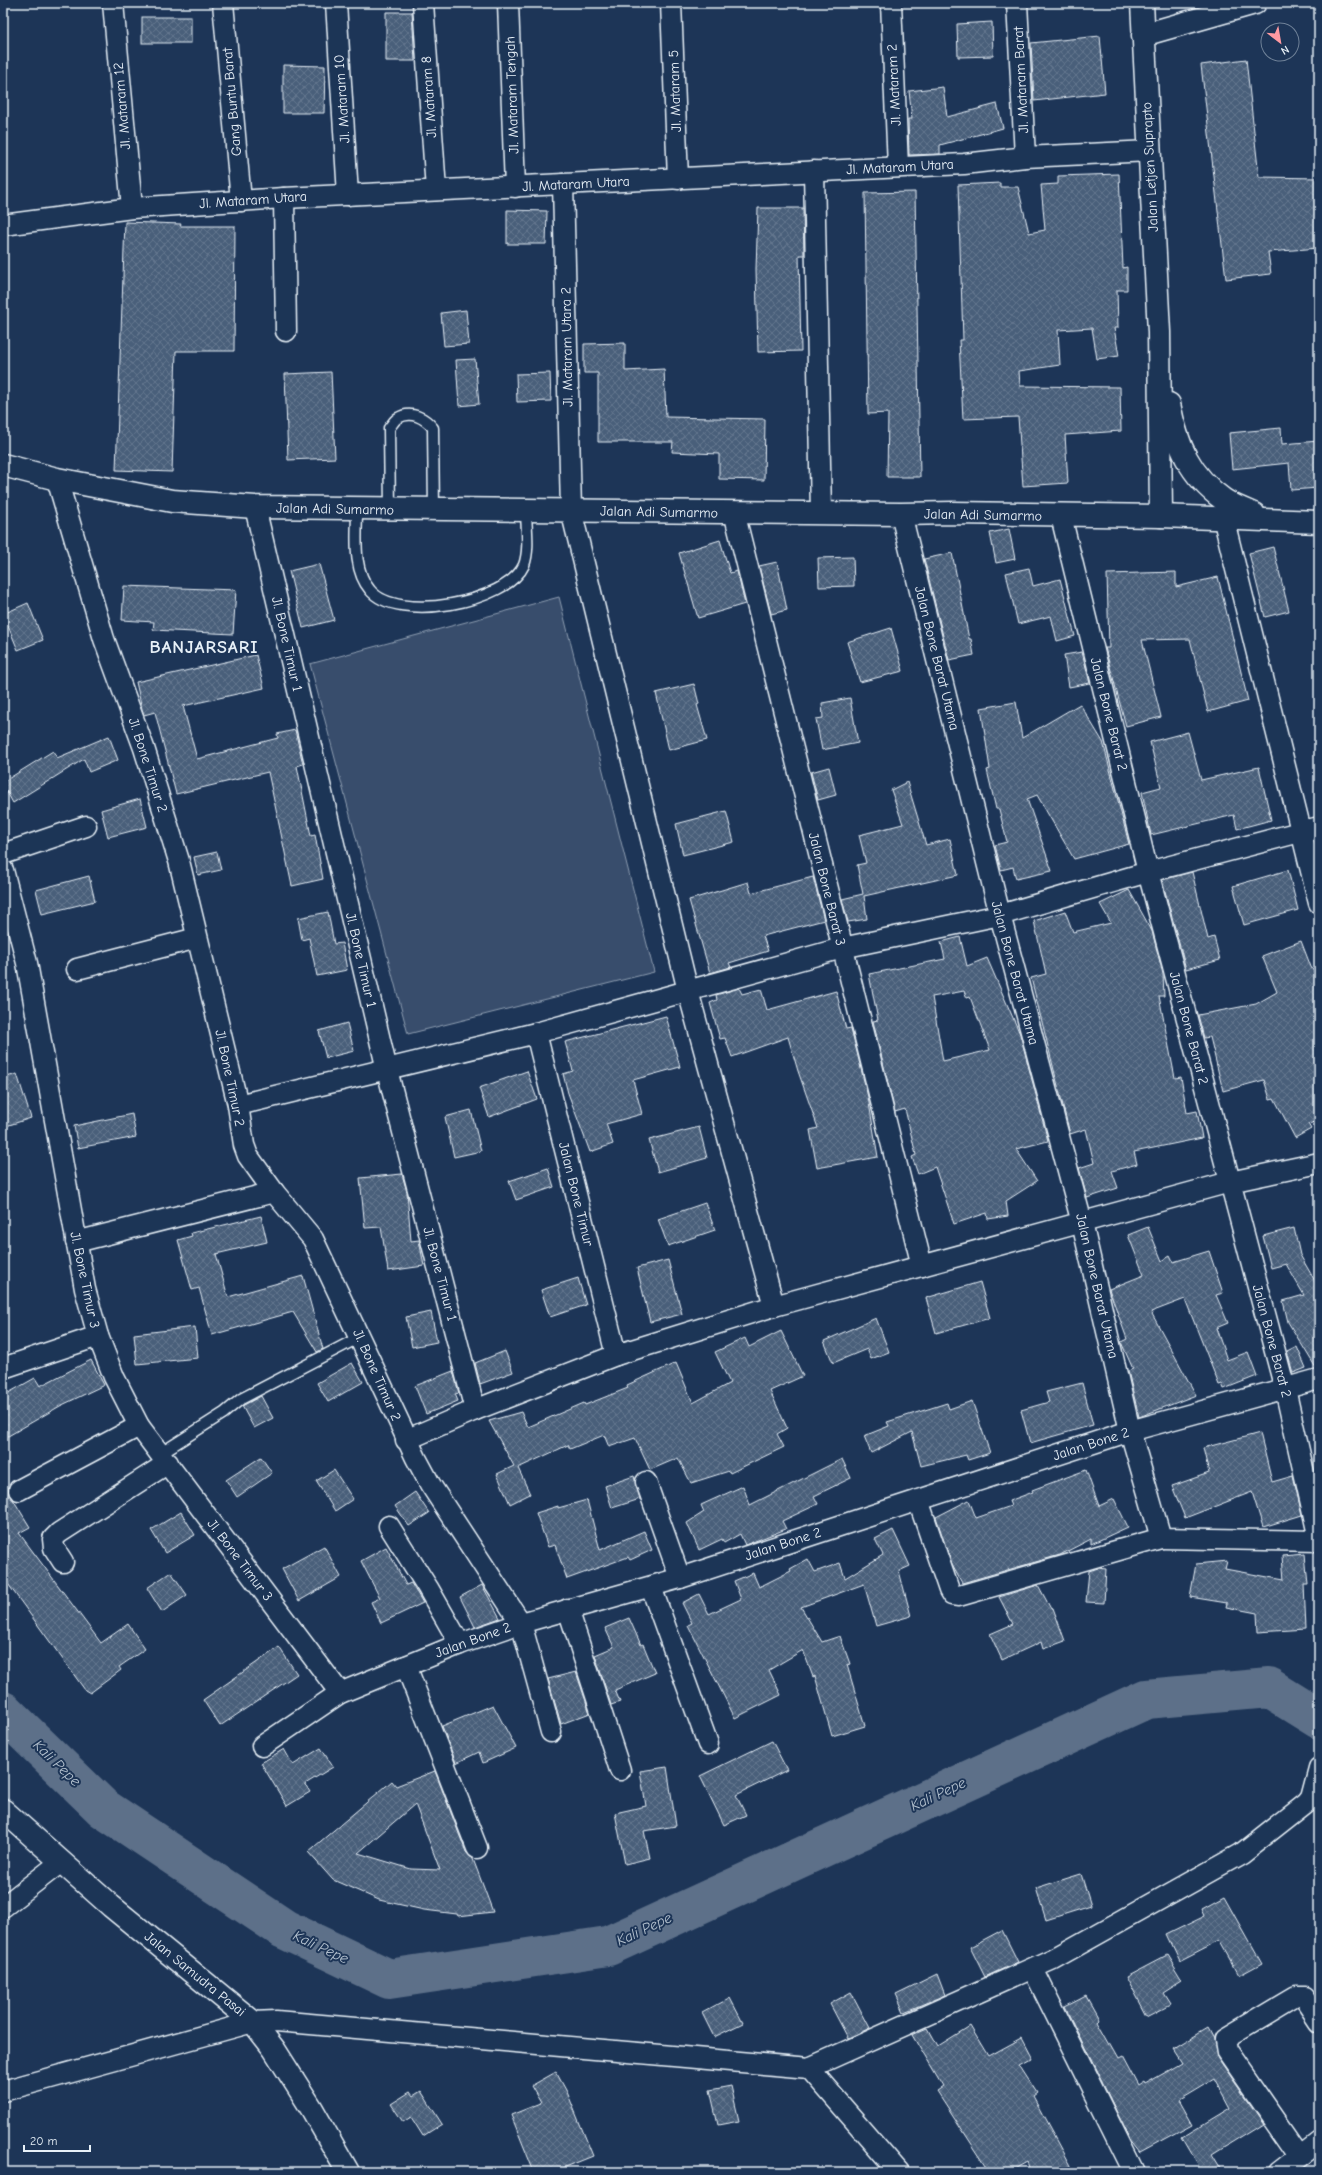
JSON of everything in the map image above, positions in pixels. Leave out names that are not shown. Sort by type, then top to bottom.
[{"type":"main road","name":"Jalan Letjen Suprapto","points":[[1142,3],[1159,332]]},
{"type":"main road","points":[[1143,35],[1254,3]]},
{"type":"main road","points":[[1159,332],[1161,516]]},
{"type":"main road","points":[[1159,332],[1174,430],[1184,458],[1201,480],[1224,500],[1265,520]]},
{"type":"main road","name":"Jalan Adi Sumarmo","points":[[3,465],[57,479],[172,501],[255,508],[357,510],[821,512],[901,514],[953,513],[1061,516],[1223,517],[1319,522]]},
{"type":"main road","name":"Jalan Samudra Pasai","points":[[3,1810],[61,1862],[253,2022],[279,2056],[312,2109],[348,2172]]},
{"type":"street","name":"Jl. Mataram 12","points":[[112,3],[132,208]]},
{"type":"street","name":"Gang Buntu Barat","points":[[223,3],[241,201]]},
{"type":"street","name":"Jl. Mataram 10","points":[[336,3],[348,195]]},
{"type":"street","name":"Jl. Mataram 8","points":[[423,3],[436,190]]},
{"type":"street","name":"Jl. Mataram Tengah","points":[[508,3],[515,187]]},
{"type":"street","name":"Jl. Mataram 5","points":[[671,3],[678,179]]},
{"type":"street","name":"Jl. Mataram 2","points":[[891,3],[898,167]]},
{"type":"street","name":"Jl. Mataram Barat","points":[[1017,3],[1025,157]]},
{"type":"street","name":"Jl. Mataram Utara","points":[[3,225],[132,208],[284,198],[964,164],[1025,157],[1150,151]]},
{"type":"street","points":[[814,171],[821,512]]},
{"type":"street","name":"Jl. Mataram Utara 2","points":[[563,184],[571,510],[688,991],[774,1306]]},
{"type":"street","points":[[284,198],[286,331]]},
{"type":"street","name":"Jl. Bone Timur 2","points":[[57,479],[104,639],[144,748],[176,853],[238,1105],[244,1145],[248,1156],[274,1192],[313,1239],[360,1337],[406,1440],[430,1484],[521,1623],[551,1732]]},
{"type":"street","name":"Jl. Bone Timur 1","points":[[255,508],[387,1070],[475,1410]]},
{"type":"street","name":"Jalan Bone Barat 3","points":[[734,512],[922,1266]]},
{"type":"street","name":"Jalan Bone Barat Utama","points":[[901,514],[1000,915],[1082,1223],[1130,1431],[1161,1538]]},
{"type":"street","name":"Jalan Bone Barat 2","points":[[1061,516],[1148,872],[1285,1388],[1319,1540]]},
{"type":"street","points":[[1223,517],[1310,830],[1319,903]]},
{"type":"street","points":[[3,854],[86,826]]},
{"type":"street","points":[[238,1105],[536,1033],[842,948],[1000,915],[1148,872],[1310,830]]},
{"type":"street","name":"Jl. Bone Timur 3","points":[[3,870],[28,963],[85,1289],[98,1336],[114,1377],[139,1426],[340,1693]]},
{"type":"street","points":[[77,969],[197,938]]},
{"type":"street","name":"Jalan Bone Timur","points":[[536,1033],[616,1355]]},
{"type":"street","points":[[406,1440],[475,1410],[616,1355],[774,1306],[1230,1182],[1319,1164]]},
{"type":"street","points":[[76,1242],[274,1192]]},
{"type":"street","points":[[3,1368],[98,1336]]},
{"type":"street","name":"Jalan Bone 2","points":[[262,1746],[340,1693],[460,1644],[521,1623],[680,1578],[1130,1431],[1319,1379]]},
{"type":"street","points":[[20,1490],[139,1426]]},
{"type":"street","points":[[63,1562],[54,1548],[53,1539],[59,1533],[164,1458]]},
{"type":"street","points":[[646,1482],[680,1578]]},
{"type":"street","points":[[918,1500],[949,1590],[952,1595],[959,1596],[1161,1538],[1319,1540]]},
{"type":"street","points":[[389,1526],[428,1588],[460,1644]]},
{"type":"street","points":[[651,1587],[708,1744]]},
{"type":"street","points":[[568,1609],[620,1770]]},
{"type":"street","points":[[406,1666],[476,1848]]},
{"type":"street","points":[[3,2091],[253,2022],[300,2022],[809,2068],[1033,1969],[1143,1910],[1241,1854],[1311,1797],[1319,1767]]},
{"type":"street","points":[[3,1907],[61,1862]]},
{"type":"street","points":[[1033,1969],[1134,2172]]},
{"type":"street","points":[[1300,2156],[1227,2051],[1225,2039],[1294,1997],[1303,1997],[1319,2021]]},
{"type":"street","points":[[809,2068],[899,2172]]},
{"type":"street","points":[[1279,2172],[1319,2141]]},
{"type":"lane","points":[[390,510],[389,428],[398,418],[414,415],[426,419],[432,428],[434,510]]},
{"type":"lane","points":[[357,510],[357,554],[361,572],[370,590],[386,602],[405,607],[454,603],[476,597],[512,580],[524,565],[527,549],[526,510]]},
{"type":"lane","points":[[164,1458],[241,1399],[360,1337]]},
{"type":"shaded area","points":[[559,597],[654,972],[408,1034],[310,664]]},
{"type":"building","points":[[386,12],[412,12],[415,61],[386,61]]},
{"type":"building","points":[[142,17],[191,17],[191,43],[142,43]]},
{"type":"building","points":[[992,22],[993,56],[958,57],[957,24]]},
{"type":"building","points":[[1100,36],[1105,93],[1034,101],[1031,43]]},
{"type":"building","points":[[1246,59],[1259,177],[1319,178],[1319,248],[1268,252],[1271,274],[1226,279],[1201,65]]},
{"type":"building","points":[[283,65],[325,66],[324,113],[283,113]]},
{"type":"building","points":[[943,87],[947,117],[997,104],[1003,128],[940,145],[940,154],[909,155],[908,119],[912,119],[909,91]]},
{"type":"building","points":[[1119,174],[1123,268],[1127,267],[1127,290],[1117,290],[1118,328],[1114,328],[1119,356],[1097,359],[1092,328],[1058,330],[1060,365],[1019,371],[1020,386],[1120,387],[1121,431],[1065,435],[1068,483],[1023,486],[1018,417],[963,419],[959,340],[963,340],[958,185],[1000,183],[1000,187],[1018,187],[1029,233],[1045,230],[1041,185],[1058,184],[1058,176]]},
{"type":"building","points":[[915,192],[920,477],[887,477],[888,413],[868,414],[865,193]]},
{"type":"building","points":[[758,208],[803,208],[804,255],[799,255],[801,351],[758,352],[756,269]]},
{"type":"building","points":[[507,210],[547,211],[546,244],[507,244]]},
{"type":"building","points":[[125,222],[181,224],[180,226],[235,226],[234,351],[176,351],[172,472],[116,470]]},
{"type":"building","points":[[466,310],[469,344],[444,346],[441,313]]},
{"type":"building","points":[[625,343],[625,371],[664,369],[666,417],[765,419],[764,480],[719,479],[719,454],[672,452],[673,442],[598,442],[598,373],[584,373],[584,344]]},
{"type":"building","points":[[475,359],[479,404],[459,406],[456,360]]},
{"type":"building","points":[[331,372],[335,458],[288,460],[285,374]]},
{"type":"building","points":[[550,373],[551,401],[517,402],[516,374]]},
{"type":"building","points":[[1281,428],[1282,444],[1319,441],[1319,488],[1291,490],[1289,463],[1232,469],[1229,433]]},
{"type":"building","points":[[1009,529],[1015,559],[996,563],[990,533]]},
{"type":"building","points":[[720,540],[730,573],[737,571],[745,604],[698,618],[679,553]]},
{"type":"building","points":[[1273,547],[1289,611],[1265,617],[1249,553]]},
{"type":"building","points":[[952,553],[969,639],[971,639],[974,655],[949,660],[924,559]]},
{"type":"building","points":[[853,557],[854,586],[819,587],[818,558]]},
{"type":"building","points":[[777,562],[787,610],[771,614],[759,566]]},
{"type":"building","points":[[319,564],[334,620],[303,628],[289,571]]},
{"type":"building","points":[[1029,568],[1033,586],[1060,579],[1075,636],[1057,641],[1051,616],[1018,624],[1006,573]]},
{"type":"building","points":[[1176,572],[1176,587],[1218,577],[1248,701],[1208,712],[1190,639],[1142,640],[1161,717],[1126,726],[1105,648],[1109,648],[1107,574]]},
{"type":"building","points":[[124,586],[236,590],[233,634],[153,630],[154,622],[122,620]]},
{"type":"building","points":[[28,603],[43,640],[18,650],[3,614]]},
{"type":"building","points":[[891,628],[903,671],[860,682],[847,642]]},
{"type":"building","points":[[1082,652],[1090,683],[1069,687],[1064,655]]},
{"type":"building","points":[[256,655],[264,688],[183,706],[197,759],[278,738],[277,734],[295,730],[303,764],[297,766],[311,836],[315,835],[323,879],[292,886],[268,772],[176,794],[155,712],[144,715],[142,709],[136,682]]},
{"type":"building","points":[[694,684],[699,704],[697,705],[707,740],[669,750],[656,693]]},
{"type":"building","points":[[850,698],[858,743],[822,750],[816,719],[823,718],[822,703]]},
{"type":"building","points":[[1016,702],[1022,738],[1080,704],[1103,742],[1129,844],[1074,859],[1037,795],[1027,799],[1052,871],[1016,879],[1013,867],[1001,870],[995,845],[1007,842],[999,809],[996,809],[987,770],[990,769],[981,708]]},
{"type":"building","points":[[1188,732],[1201,780],[1259,767],[1271,820],[1237,829],[1234,815],[1151,835],[1142,792],[1161,787],[1150,742]]},
{"type":"building","points":[[109,736],[118,760],[89,772],[84,759],[13,803],[3,785],[3,782],[53,751],[57,758]]},
{"type":"building","points":[[829,767],[836,795],[818,800],[811,772]]},
{"type":"building","points":[[907,782],[926,845],[950,839],[958,875],[864,896],[867,919],[848,922],[842,899],[863,894],[857,865],[866,863],[859,835],[903,824],[891,790]]},
{"type":"building","points":[[140,799],[147,827],[108,837],[101,810]]},
{"type":"building","points":[[726,811],[734,842],[683,855],[676,824]]},
{"type":"building","points":[[217,852],[221,870],[198,875],[194,857]]},
{"type":"building","points":[[1288,870],[1298,910],[1244,925],[1233,886]]},
{"type":"building","points":[[1192,872],[1208,939],[1214,937],[1220,960],[1186,969],[1162,880]]},
{"type":"building","points":[[89,876],[95,901],[42,914],[36,890]]},
{"type":"building","points":[[813,877],[824,920],[763,936],[768,951],[729,963],[731,967],[710,973],[689,900],[748,882],[751,893]]},
{"type":"building","points":[[1129,890],[1152,931],[1163,974],[1164,996],[1159,996],[1175,1078],[1181,1077],[1187,1113],[1197,1111],[1202,1138],[1134,1152],[1137,1164],[1112,1171],[1118,1188],[1087,1198],[1079,1168],[1094,1163],[1086,1129],[1070,1134],[1031,978],[1046,974],[1034,921],[1065,911],[1073,932],[1111,923],[1100,904]]},
{"type":"building","points":[[328,912],[334,944],[342,943],[347,970],[317,976],[309,938],[302,940],[298,918]]},
{"type":"building","points":[[960,937],[967,966],[987,958],[1020,1034],[1048,1141],[1016,1149],[1037,1181],[1006,1201],[1008,1216],[988,1219],[987,1213],[954,1224],[935,1167],[918,1174],[912,1157],[916,1155],[905,1109],[895,1112],[873,1021],[878,1020],[869,974],[945,959],[941,942]],"holes":[[[964,991],[967,998],[970,997],[990,1050],[943,1061],[932,997]]]},
{"type":"building","points":[[1301,941],[1311,967],[1319,981],[1319,1121],[1308,1124],[1311,1129],[1295,1138],[1274,1098],[1270,1099],[1264,1080],[1223,1091],[1210,1037],[1204,1038],[1198,1015],[1256,1004],[1277,992],[1262,956]]},
{"type":"building","points":[[739,988],[742,994],[761,989],[767,1010],[836,991],[846,1029],[851,1028],[868,1097],[878,1157],[817,1168],[810,1130],[818,1128],[788,1037],[732,1057],[725,1038],[720,1039],[710,1003],[717,1000],[716,995]]},
{"type":"building","points":[[666,1016],[680,1067],[633,1080],[642,1114],[606,1124],[613,1144],[590,1152],[568,1093],[563,1074],[573,1071],[565,1042]]},
{"type":"building","points":[[347,1023],[354,1051],[326,1058],[319,1031]]},
{"type":"building","points":[[527,1071],[537,1099],[489,1117],[479,1088]]},
{"type":"building","points":[[17,1074],[31,1118],[3,1127],[3,1078]]},
{"type":"building","points":[[471,1110],[481,1151],[454,1157],[445,1117]]},
{"type":"building","points":[[132,1114],[136,1137],[78,1148],[74,1126]]},
{"type":"building","points":[[699,1127],[707,1158],[658,1172],[649,1140]]},
{"type":"building","points":[[548,1168],[554,1187],[516,1200],[509,1181]]},
{"type":"building","points":[[402,1174],[407,1192],[411,1241],[419,1240],[424,1266],[388,1271],[381,1227],[365,1228],[360,1178]]},
{"type":"building","points":[[705,1203],[715,1230],[668,1246],[658,1219]]},
{"type":"building","points":[[261,1216],[267,1242],[216,1254],[228,1297],[303,1276],[323,1349],[317,1352],[293,1312],[212,1335],[199,1288],[192,1290],[178,1240],[192,1236],[191,1233]]},
{"type":"building","points":[[1148,1227],[1162,1261],[1170,1256],[1173,1262],[1209,1251],[1223,1293],[1216,1295],[1228,1323],[1216,1328],[1227,1360],[1248,1352],[1257,1376],[1224,1389],[1222,1384],[1219,1385],[1185,1299],[1151,1312],[1196,1395],[1139,1417],[1128,1371],[1133,1369],[1121,1342],[1127,1339],[1109,1289],[1144,1275],[1128,1235]]},
{"type":"building","points":[[1294,1228],[1300,1255],[1319,1288],[1319,1368],[1316,1368],[1288,1322],[1283,1301],[1304,1295],[1286,1264],[1271,1268],[1263,1236]]},
{"type":"building","points":[[668,1260],[682,1314],[650,1322],[637,1268]]},
{"type":"building","points":[[578,1278],[586,1305],[550,1317],[541,1290]]},
{"type":"building","points":[[980,1282],[990,1318],[936,1333],[926,1298]]},
{"type":"building","points":[[431,1312],[437,1342],[412,1347],[406,1317]]},
{"type":"building","points":[[876,1318],[889,1352],[871,1359],[867,1349],[833,1363],[824,1341]]},
{"type":"building","points":[[195,1327],[198,1358],[137,1364],[134,1334]]},
{"type":"building","points":[[781,1331],[803,1376],[770,1391],[787,1428],[777,1434],[784,1447],[730,1473],[729,1471],[691,1483],[678,1458],[650,1470],[635,1438],[609,1447],[604,1435],[570,1449],[568,1445],[518,1468],[530,1494],[510,1504],[497,1474],[514,1466],[489,1421],[521,1412],[528,1427],[584,1403],[585,1405],[628,1388],[627,1385],[676,1363],[693,1403],[730,1383],[715,1352],[745,1338],[749,1347]]},
{"type":"building","points":[[1297,1347],[1306,1368],[1293,1373],[1287,1352]]},
{"type":"building","points":[[505,1351],[513,1372],[480,1384],[475,1363]]},
{"type":"building","points":[[91,1360],[104,1385],[60,1406],[3,1439],[3,1396],[35,1378],[40,1386]]},
{"type":"building","points":[[352,1363],[363,1382],[328,1402],[317,1383]]},
{"type":"building","points":[[453,1371],[459,1393],[455,1394],[458,1401],[426,1414],[415,1386]]},
{"type":"building","points":[[1082,1383],[1093,1425],[1030,1443],[1021,1410],[1049,1402],[1046,1392]]},
{"type":"building","points":[[261,1396],[273,1418],[254,1428],[242,1406]]},
{"type":"building","points":[[972,1401],[990,1453],[968,1460],[966,1455],[921,1466],[912,1432],[871,1453],[864,1436],[889,1426],[887,1422],[947,1403],[949,1409]]},
{"type":"building","points":[[1260,1433],[1272,1482],[1293,1476],[1302,1515],[1263,1527],[1252,1492],[1185,1518],[1172,1486],[1209,1473],[1203,1448]]},
{"type":"building","points":[[261,1457],[272,1473],[237,1497],[226,1480]]},
{"type":"building","points":[[842,1459],[851,1478],[814,1496],[818,1504],[782,1521],[786,1529],[745,1545],[740,1534],[724,1543],[722,1539],[699,1550],[687,1523],[704,1512],[701,1505],[743,1486],[750,1505]]},
{"type":"building","points":[[334,1470],[353,1499],[335,1511],[316,1481]]},
{"type":"building","points":[[1086,1470],[1099,1506],[1114,1499],[1128,1527],[1091,1544],[1091,1539],[1060,1555],[962,1583],[952,1565],[936,1517],[969,1500],[976,1518],[1011,1506],[1009,1501],[1033,1492],[1032,1490]]},
{"type":"building","points":[[634,1476],[640,1499],[612,1508],[605,1486]]},
{"type":"building","points":[[3,1483],[30,1527],[19,1533],[101,1643],[128,1624],[145,1649],[119,1667],[121,1670],[90,1693],[85,1690],[3,1577]]},
{"type":"building","points":[[415,1492],[429,1513],[409,1526],[395,1506]]},
{"type":"building","points":[[587,1500],[600,1550],[644,1531],[652,1550],[630,1560],[628,1557],[567,1579],[555,1545],[548,1547],[536,1513],[558,1506],[558,1508]]},
{"type":"building","points":[[181,1512],[195,1535],[165,1553],[151,1530]]},
{"type":"building","points":[[893,1530],[910,1566],[899,1571],[911,1616],[876,1626],[864,1584],[801,1607],[822,1642],[840,1636],[850,1664],[847,1665],[865,1726],[832,1736],[815,1676],[813,1677],[803,1650],[769,1670],[781,1695],[735,1718],[688,1625],[692,1623],[682,1603],[699,1594],[709,1614],[741,1599],[734,1581],[753,1573],[759,1587],[791,1571],[790,1569],[808,1559],[815,1572],[840,1563],[845,1578],[883,1555],[875,1539]]},
{"type":"building","points":[[324,1546],[341,1577],[299,1601],[282,1569]]},
{"type":"building","points":[[386,1547],[406,1585],[411,1583],[423,1603],[381,1623],[371,1602],[380,1598],[361,1561]]},
{"type":"building","points":[[1305,1554],[1308,1585],[1304,1585],[1306,1629],[1258,1632],[1257,1613],[1226,1607],[1227,1603],[1190,1597],[1196,1564],[1227,1561],[1225,1569],[1284,1580],[1282,1556]]},
{"type":"building","points":[[1098,1568],[1106,1569],[1104,1603],[1086,1602],[1089,1571]]},
{"type":"building","points":[[171,1572],[187,1595],[162,1612],[147,1588]]},
{"type":"building","points":[[482,1585],[500,1618],[475,1627],[460,1597]]},
{"type":"building","points":[[1038,1585],[1051,1609],[1053,1608],[1065,1641],[1043,1649],[1041,1642],[1002,1660],[990,1634],[1013,1624],[999,1597]]},
{"type":"building","points":[[629,1618],[641,1645],[643,1644],[655,1673],[615,1690],[620,1702],[611,1705],[595,1655],[614,1647],[605,1628]]},
{"type":"building","points":[[279,1647],[297,1674],[220,1726],[203,1700]]},
{"type":"building","points":[[576,1672],[590,1713],[561,1724],[548,1679]]},
{"type":"building","points":[[493,1705],[516,1748],[483,1763],[479,1752],[456,1763],[442,1726]]},
{"type":"building","points":[[772,1741],[787,1770],[736,1795],[746,1815],[724,1825],[700,1776]]},
{"type":"building","points":[[321,1748],[333,1767],[305,1784],[310,1792],[287,1806],[261,1763],[284,1749],[293,1765]]},
{"type":"building","points":[[667,1767],[676,1826],[644,1831],[650,1858],[625,1864],[615,1813],[646,1806],[640,1771]]},
{"type":"building","points":[[435,1771],[466,1852],[473,1859],[493,1912],[458,1916],[457,1914],[424,1910],[379,1900],[333,1880],[308,1852],[392,1781],[396,1786]],"holes":[[[415,1804],[440,1870],[411,1869],[358,1853]]]},
{"type":"building","points":[[1081,1874],[1091,1906],[1046,1920],[1036,1888]]},
{"type":"building","points":[[1224,1897],[1261,1963],[1239,1975],[1220,1941],[1179,1962],[1166,1935],[1205,1916],[1202,1909]]},
{"type":"building","points":[[1002,1930],[1018,1962],[985,1977],[970,1947]]},
{"type":"building","points":[[1166,1955],[1182,1981],[1163,1993],[1170,2004],[1147,2016],[1126,1976]]},
{"type":"building","points":[[937,1974],[945,1995],[904,2012],[896,1994]]},
{"type":"building","points":[[851,1992],[870,2028],[848,2038],[830,2004]]},
{"type":"building","points":[[1086,1996],[1099,2019],[1097,2021],[1118,2058],[1122,2056],[1138,2086],[1144,2082],[1145,2084],[1182,2063],[1173,2049],[1208,2028],[1214,2039],[1218,2058],[1263,2123],[1213,2154],[1224,2172],[1202,2172],[1182,2138],[1230,2109],[1214,2079],[1179,2100],[1193,2125],[1141,2153],[1130,2139],[1065,2007]]},
{"type":"building","points":[[730,1998],[743,2023],[714,2037],[702,2013]]},
{"type":"building","points":[[970,2026],[988,2056],[1021,2038],[1032,2059],[1019,2066],[1037,2094],[1033,2097],[1074,2172],[1033,2172],[1029,2162],[1011,2172],[990,2172],[937,2091],[943,2087],[912,2035],[928,2028],[938,2046]]},
{"type":"building","points":[[556,2072],[567,2092],[593,2156],[553,2172],[534,2172],[511,2115],[541,2103],[531,2086]]},
{"type":"building","points":[[731,2086],[739,2121],[718,2125],[710,2090]]},
{"type":"building","points":[[421,2091],[442,2124],[423,2136],[411,2117],[403,2122],[391,2104],[410,2092],[413,2096]]},
{"type":"waterway","name":"Kali Pepe","points":[[3,1711],[103,1808],[284,1929],[389,1979],[608,1946],[1146,1699],[1269,1688],[1319,1719]]},
{"type":"district","name":"BANJARSARI","points":[[204,647]]}]
